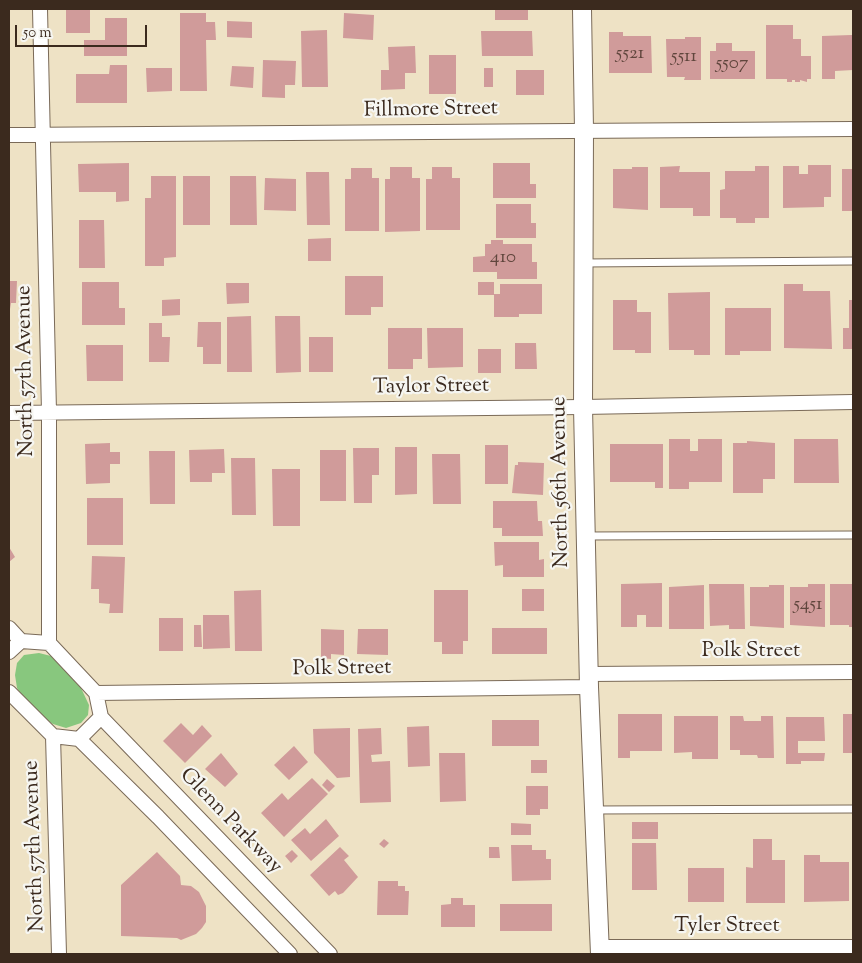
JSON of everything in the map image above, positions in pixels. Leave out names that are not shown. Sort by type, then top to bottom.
[{"type":"street","name":"North 57th Avenue","points":[[40,9],[49,412],[48,643]]},
{"type":"street","name":"North 56th Avenue","points":[[582,9],[585,536],[600,951]]},
{"type":"street","name":"Fillmore Street","points":[[9,135],[853,129]]},
{"type":"street","name":"Taylor Street","points":[[9,413],[853,402]]},
{"type":"street","points":[[9,628],[21,641],[48,643],[96,693],[101,717],[79,739],[158,817],[290,954]]},
{"type":"street","points":[[9,652],[21,641]]},
{"type":"street","name":"Polk Street","points":[[96,693],[853,672]]},
{"type":"street","name":"North 57th Avenue","points":[[9,692],[54,736],[79,739]]},
{"type":"street","name":"Glenn Parkway","points":[[101,717],[330,954]]},
{"type":"street","name":"North 57th Avenue","points":[[54,736],[59,954]]},
{"type":"street","name":"Tyler Street","points":[[600,951],[853,947]]},
{"type":"lane","points":[[583,264],[853,261]]},
{"type":"lane","points":[[585,536],[853,535]]},
{"type":"lane","points":[[594,810],[853,809]]},
{"type":"green space","points":[[39,653],[51,656],[81,688],[89,705],[88,715],[81,723],[66,728],[53,724],[40,716],[26,702],[17,688],[15,675],[17,663],[24,655]]},
{"type":"building","points":[[66,9],[90,9],[90,33],[66,33]]},
{"type":"building","points":[[495,9],[528,9],[528,20],[495,20]]},
{"type":"building","points":[[180,13],[206,13],[206,22],[215,22],[216,40],[206,40],[207,91],[180,91]]},
{"type":"building","points":[[344,13],[374,15],[373,40],[343,38]]},
{"type":"building","points":[[105,18],[127,18],[127,56],[84,56],[84,40],[105,40]]},
{"type":"building","points":[[227,21],[252,22],[252,38],[227,37]]},
{"type":"building","points":[[766,25],[793,25],[793,39],[801,39],[801,56],[811,56],[811,79],[807,79],[807,82],[800,80],[800,82],[795,82],[795,80],[792,80],[792,82],[787,82],[787,79],[766,79]]},
{"type":"building","points":[[327,30],[328,87],[302,87],[301,31]]},
{"type":"building","points":[[481,31],[532,31],[533,56],[482,56]]},
{"type":"building","points":[[609,32],[623,32],[623,36],[651,36],[652,73],[609,73]]},
{"type":"building","points":[[853,35],[853,70],[835,71],[835,79],[822,79],[822,36]]},
{"type":"building","points":[[685,37],[701,37],[701,80],[684,80],[685,77],[667,77],[666,39],[685,39]]},
{"type":"building","points":[[716,43],[732,43],[732,51],[755,51],[755,79],[710,79],[710,51],[716,51]]},
{"type":"building","points":[[415,46],[416,73],[405,73],[405,89],[381,90],[381,70],[389,70],[388,47]]},
{"type":"building","points":[[429,55],[456,55],[456,94],[429,94]]},
{"type":"building","points":[[263,60],[296,61],[295,85],[285,85],[285,98],[262,97]]},
{"type":"building","points":[[110,65],[127,65],[127,103],[76,103],[76,74],[109,74]]},
{"type":"building","points":[[232,66],[254,67],[253,88],[230,86]]},
{"type":"building","points":[[146,68],[172,68],[172,91],[147,92]]},
{"type":"building","points":[[484,68],[493,68],[493,87],[484,87]]},
{"type":"building","points":[[516,70],[544,70],[544,95],[516,95]]},
{"type":"building","points":[[129,163],[129,201],[116,202],[116,192],[79,192],[78,164]]},
{"type":"building","points":[[493,163],[530,163],[530,184],[536,184],[536,198],[493,198]]},
{"type":"building","points":[[808,165],[831,165],[831,197],[824,197],[824,207],[783,208],[783,166],[799,166],[799,174],[808,174]]},
{"type":"building","points":[[680,166],[679,172],[710,172],[710,216],[693,216],[693,208],[660,208],[660,167]]},
{"type":"building","points":[[755,166],[769,166],[769,218],[755,218],[755,223],[736,223],[736,218],[720,218],[720,190],[725,189],[725,171],[755,171]]},
{"type":"building","points":[[390,167],[412,167],[412,178],[420,178],[420,231],[385,232],[385,179],[390,179]]},
{"type":"building","points":[[432,167],[452,167],[452,178],[460,178],[460,230],[426,230],[426,179],[432,179]]},
{"type":"building","points":[[632,167],[648,167],[648,210],[613,208],[613,169],[632,169]]},
{"type":"building","points":[[351,168],[372,168],[372,178],[379,178],[379,231],[345,231],[345,179],[351,179]]},
{"type":"building","points":[[842,169],[853,169],[853,211],[842,211]]},
{"type":"building","points":[[306,172],[329,172],[330,225],[307,225]]},
{"type":"building","points":[[151,176],[176,176],[176,257],[164,258],[164,266],[145,266],[145,198],[151,198]]},
{"type":"building","points":[[183,176],[210,176],[210,225],[183,225]]},
{"type":"building","points":[[230,176],[256,176],[257,225],[230,225]]},
{"type":"building","points":[[265,178],[296,179],[296,211],[264,210]]},
{"type":"building","points":[[496,204],[531,204],[531,223],[536,223],[536,238],[496,238]]},
{"type":"building","points":[[79,220],[104,220],[105,268],[79,268]]},
{"type":"building","points":[[331,238],[331,261],[308,261],[308,239]]},
{"type":"building","points":[[491,240],[503,240],[503,244],[532,244],[532,262],[537,262],[537,279],[497,279],[497,272],[473,272],[473,257],[485,256],[485,244],[491,244]]},
{"type":"building","points":[[345,276],[383,276],[383,307],[371,307],[371,315],[345,315]]},
{"type":"building","points":[[9,281],[17,281],[16,303],[11,303],[10,309]]},
{"type":"building","points":[[82,282],[119,282],[119,308],[125,308],[125,325],[82,325]]},
{"type":"building","points":[[478,282],[494,282],[494,294],[500,294],[500,284],[542,284],[542,314],[519,314],[519,317],[494,317],[494,295],[478,295]]},
{"type":"building","points":[[226,283],[249,283],[249,303],[227,304]]},
{"type":"building","points":[[784,284],[803,284],[803,291],[830,291],[832,349],[784,348]]},
{"type":"building","points":[[710,292],[710,355],[694,355],[694,350],[669,350],[668,293]]},
{"type":"building","points":[[180,299],[180,315],[162,316],[162,300]]},
{"type":"building","points":[[613,300],[637,300],[637,312],[651,312],[651,353],[635,353],[635,350],[613,350]]},
{"type":"building","points":[[849,300],[853,300],[853,349],[843,349],[843,328],[849,328]]},
{"type":"building","points":[[725,308],[771,308],[771,351],[740,351],[740,355],[725,355]]},
{"type":"building","points":[[251,316],[252,372],[227,372],[227,317]]},
{"type":"building","points":[[275,316],[300,316],[301,372],[276,373]]},
{"type":"building","points":[[198,322],[221,322],[221,364],[203,364],[203,347],[197,347]]},
{"type":"building","points":[[149,323],[162,323],[162,337],[170,337],[169,362],[149,362]]},
{"type":"building","points":[[388,328],[422,328],[422,359],[413,359],[413,369],[388,369]]},
{"type":"building","points":[[427,328],[463,328],[463,367],[428,368]]},
{"type":"building","points":[[309,337],[333,337],[333,372],[309,372]]},
{"type":"building","points":[[515,343],[536,343],[537,369],[515,369]]},
{"type":"building","points":[[86,345],[123,345],[123,381],[87,381]]},
{"type":"building","points":[[478,349],[501,349],[501,373],[478,373]]},
{"type":"building","points":[[669,439],[690,439],[690,451],[698,451],[698,439],[722,439],[722,482],[689,482],[689,489],[669,489]]},
{"type":"building","points":[[794,439],[838,439],[839,483],[794,483]]},
{"type":"building","points":[[747,441],[775,443],[775,479],[763,479],[763,493],[733,493],[733,443],[747,443]]},
{"type":"building","points":[[110,443],[110,452],[120,452],[120,464],[110,464],[110,483],[86,484],[85,444]]},
{"type":"building","points":[[610,444],[663,444],[663,488],[655,488],[655,482],[610,482]]},
{"type":"building","points":[[485,445],[508,445],[508,484],[485,484]]},
{"type":"building","points":[[395,447],[417,447],[417,494],[395,495]]},
{"type":"building","points":[[353,448],[379,448],[379,475],[372,475],[372,503],[354,503]]},
{"type":"building","points":[[224,449],[225,473],[212,473],[212,482],[190,482],[189,450]]},
{"type":"building","points":[[320,450],[346,450],[346,501],[320,501]]},
{"type":"building","points":[[149,451],[175,451],[175,504],[150,504]]},
{"type":"building","points":[[432,454],[460,454],[461,504],[433,504]]},
{"type":"building","points":[[231,458],[255,458],[256,515],[232,515]]},
{"type":"building","points":[[518,462],[544,463],[543,495],[512,493],[515,465],[518,465]]},
{"type":"building","points":[[272,469],[300,469],[300,526],[273,526]]},
{"type":"building","points":[[87,498],[123,498],[123,545],[87,545]]},
{"type":"building","points":[[493,501],[537,501],[538,521],[542,521],[543,536],[502,536],[502,528],[493,528]]},
{"type":"building","points":[[494,542],[539,542],[539,560],[544,559],[544,577],[503,577],[503,565],[495,566]]},
{"type":"building","points":[[9,547],[15,557],[9,562]]},
{"type":"building","points":[[92,556],[125,557],[123,613],[109,613],[110,604],[99,603],[99,589],[91,589]]},
{"type":"building","points":[[662,583],[662,627],[646,627],[646,615],[637,615],[637,627],[621,627],[621,584]]},
{"type":"building","points":[[709,584],[744,584],[745,629],[729,629],[729,625],[710,626]]},
{"type":"building","points":[[808,584],[825,584],[825,627],[790,625],[790,587],[808,587]]},
{"type":"building","points":[[830,584],[853,584],[853,627],[849,627],[849,625],[830,625]]},
{"type":"building","points":[[704,585],[704,629],[669,629],[669,587]]},
{"type":"building","points":[[769,585],[784,585],[784,628],[750,626],[750,587],[769,587]]},
{"type":"building","points":[[522,589],[544,589],[544,611],[522,611]]},
{"type":"building","points":[[261,590],[262,651],[235,651],[234,591]]},
{"type":"building","points":[[434,590],[468,590],[468,641],[463,641],[463,654],[442,654],[442,642],[434,642]]},
{"type":"building","points":[[203,615],[229,615],[230,648],[203,649]]},
{"type":"building","points":[[159,618],[183,618],[183,651],[159,651]]},
{"type":"building","points":[[194,625],[201,625],[202,647],[194,647]]},
{"type":"building","points":[[492,628],[547,628],[547,654],[492,654]]},
{"type":"building","points":[[321,629],[344,630],[344,655],[331,654],[331,659],[321,658]]},
{"type":"building","points":[[358,629],[388,629],[388,655],[357,654]]},
{"type":"building","points":[[618,714],[662,714],[662,751],[630,751],[630,758],[618,758]]},
{"type":"building","points":[[843,714],[853,714],[853,753],[843,753]]},
{"type":"building","points":[[674,716],[718,716],[718,759],[692,759],[692,752],[674,753]]},
{"type":"building","points":[[730,716],[743,716],[744,721],[761,721],[761,716],[773,716],[774,758],[740,755],[740,750],[730,750]]},
{"type":"building","points":[[786,717],[824,717],[825,741],[798,741],[798,753],[825,753],[824,761],[801,761],[801,764],[786,764]]},
{"type":"building","points":[[492,720],[539,720],[539,746],[492,746]]},
{"type":"building","points":[[181,723],[193,735],[202,725],[212,736],[185,763],[163,741]]},
{"type":"building","points":[[429,726],[430,766],[408,767],[407,727]]},
{"type":"building","points":[[350,728],[350,777],[337,778],[314,753],[313,729]]},
{"type":"building","points":[[381,728],[382,754],[371,755],[372,762],[390,761],[391,802],[360,803],[358,729]]},
{"type":"building","points":[[294,746],[308,762],[289,780],[274,765]]},
{"type":"building","points":[[221,753],[238,774],[225,787],[205,769]]},
{"type":"building","points":[[439,753],[465,753],[466,801],[440,802]]},
{"type":"building","points":[[531,760],[547,760],[547,773],[531,773]]},
{"type":"building","points":[[312,778],[328,794],[284,837],[261,813],[282,793],[288,800]]},
{"type":"building","points":[[327,779],[335,786],[329,792],[322,785]]},
{"type":"building","points":[[526,786],[548,786],[548,809],[540,809],[540,815],[526,815]]},
{"type":"building","points":[[326,819],[339,836],[311,861],[291,840],[305,828],[310,834]]},
{"type":"building","points":[[632,822],[658,822],[658,839],[632,839]]},
{"type":"building","points":[[511,823],[531,824],[531,835],[511,835]]},
{"type":"building","points":[[384,839],[389,843],[384,848],[379,844]]},
{"type":"building","points":[[753,839],[772,839],[772,860],[785,860],[785,903],[746,903],[746,867],[753,868]]},
{"type":"building","points":[[632,843],[656,843],[657,890],[632,890]]},
{"type":"building","points":[[511,845],[532,845],[532,850],[546,850],[546,859],[551,859],[551,880],[512,881]]},
{"type":"building","points":[[340,847],[349,856],[344,860],[358,877],[343,893],[338,895],[335,891],[329,896],[310,875]]},
{"type":"building","points":[[489,847],[499,847],[500,858],[489,858]]},
{"type":"building","points":[[292,850],[298,856],[291,863],[285,856]]},
{"type":"building","points":[[157,852],[180,876],[181,885],[191,886],[199,892],[206,906],[206,922],[196,934],[181,940],[177,938],[121,936],[121,885]]},
{"type":"building","points":[[804,855],[820,855],[820,862],[849,862],[849,901],[804,902]]},
{"type":"building","points":[[688,868],[724,868],[724,902],[688,902]]},
{"type":"building","points":[[378,881],[398,881],[398,886],[405,886],[405,891],[409,891],[408,915],[377,915]]},
{"type":"building","points":[[451,898],[463,898],[463,905],[475,905],[475,927],[441,927],[441,905],[451,904]]},
{"type":"building","points":[[500,904],[552,904],[552,931],[500,931]]}]
